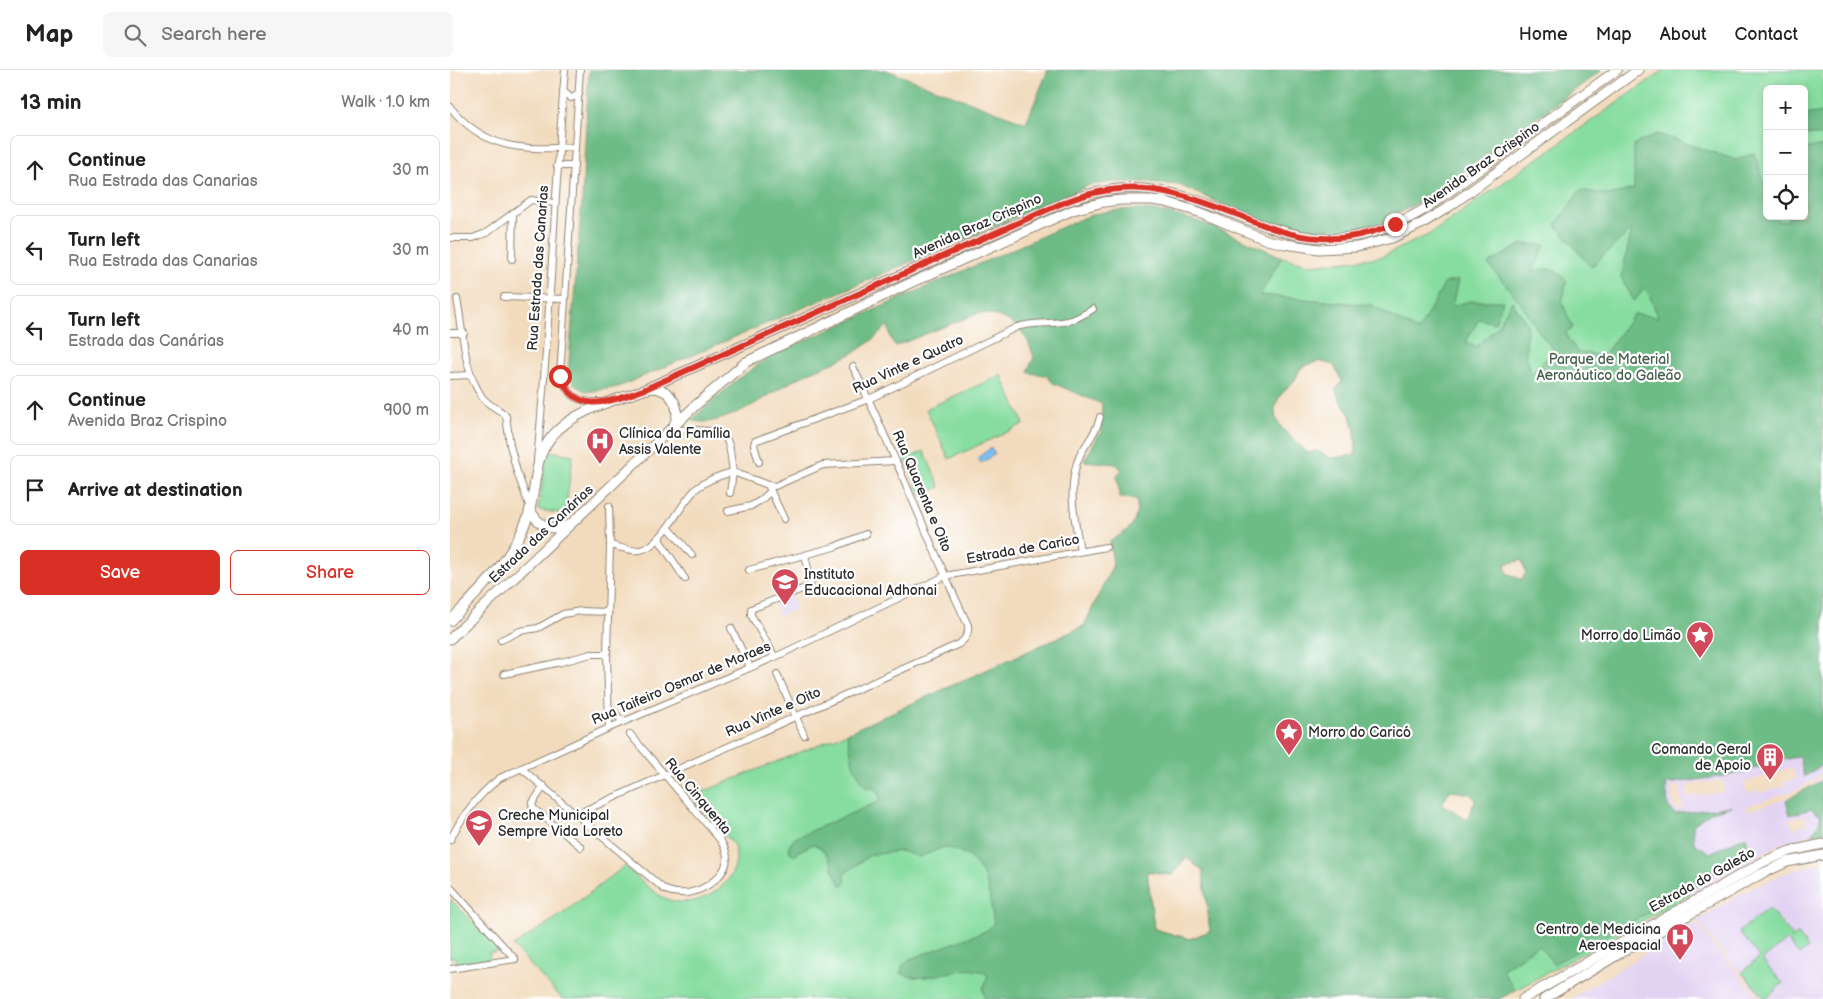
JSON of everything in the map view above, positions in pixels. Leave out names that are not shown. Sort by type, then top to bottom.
[{"type":"main road","name":"Avenida Braz Crispino","points":[[643,390],[1058,205],[1093,192],[1114,188],[1134,188],[1171,192],[1205,202],[1277,230],[1303,236],[1338,238],[1374,232],[1410,218],[1425,209],[1617,70]]},
{"type":"main road","name":"Avenida Braz Crispino","points":[[671,429],[723,380],[753,358],[906,285],[1088,205],[1129,200],[1166,202],[1199,212],[1267,240],[1303,248],[1336,249],[1357,247],[1392,238],[1421,224],[1447,208],[1638,70]]},
{"type":"main road","points":[[643,390],[652,388],[662,390],[672,397],[677,415],[671,429]]},
{"type":"main road","name":"Estrada das Canárias","points":[[450,621],[496,574],[521,536],[530,509],[536,467],[543,450],[552,437],[561,428],[581,415],[608,402],[643,390]]},
{"type":"main road","name":"Estrada das Canárias","points":[[450,639],[671,429]]},
{"type":"main road","points":[[530,509],[536,520],[546,527],[558,528],[570,525]]},
{"type":"main road","name":"Estrada do Galeão","points":[[1523,999],[1763,862],[1790,851],[1823,844]]},
{"type":"main road","name":"Estrada do Galeão","points":[[1544,999],[1760,874],[1787,862],[1823,855]]},
{"type":"street","name":"Rua Estrada das Canarias","points":[[536,467],[542,410],[558,148],[565,70]]},
{"type":"street","name":"Rua Estrada das Canarias","points":[[580,70],[560,376],[565,388],[571,395],[588,403],[608,402]]},
{"type":"street","points":[[563,91],[571,98],[579,93]]},
{"type":"street","points":[[450,107],[468,126],[493,142],[512,147],[575,147]]},
{"type":"street","points":[[557,166],[574,166]]},
{"type":"street","points":[[450,238],[472,238],[486,233],[531,200],[555,204]]},
{"type":"street","points":[[512,259],[513,213]]},
{"type":"street","points":[[504,297],[565,299]]},
{"type":"street","points":[[457,299],[464,333],[464,353],[470,375],[482,398],[506,416],[510,445],[530,509]]},
{"type":"street","name":"Rua Vinte e Quatro","points":[[759,462],[754,445],[755,440],[869,399],[1016,328],[1031,323],[1066,322],[1093,309]]},
{"type":"street","points":[[450,333],[464,333]]},
{"type":"street","name":"Rua Quarenta e Oito","points":[[853,367],[869,399],[968,625]]},
{"type":"street","points":[[450,376],[470,375]]},
{"type":"street","points":[[1080,551],[1072,505],[1072,480],[1080,456],[1098,427],[1100,417]]},
{"type":"street","points":[[671,429],[712,431],[722,434],[728,442],[733,472],[730,493]]},
{"type":"street","points":[[728,511],[751,506],[761,500],[769,488],[823,465],[895,461]]},
{"type":"street","points":[[610,545],[640,550],[651,546],[668,527],[680,508],[697,488],[711,479],[733,472],[769,488],[784,519]]},
{"type":"street","points":[[608,506],[610,545],[607,612],[609,728]]},
{"type":"street","points":[[668,527],[692,555]]},
{"type":"street","points":[[749,570],[834,547],[866,534]]},
{"type":"street","points":[[658,538],[685,579]]},
{"type":"street","name":"Estrada de Carico","points":[[945,576],[1106,547]]},
{"type":"street","points":[[775,657],[750,614],[751,609],[810,586],[811,582],[805,555]]},
{"type":"street","name":"Rua Taifeiro Osmar de Moraes","points":[[450,840],[466,813],[491,785],[500,778],[609,728],[775,657],[945,576]]},
{"type":"street","points":[[501,640],[520,631],[538,628],[564,614],[581,611],[607,612]]},
{"type":"street","name":"Rua Vinte e Oito","points":[[576,814],[959,644],[968,634],[968,625]]},
{"type":"street","points":[[731,628],[750,667]]},
{"type":"street","points":[[504,674],[555,664],[591,654],[607,654]]},
{"type":"street","points":[[777,674],[804,735]]},
{"type":"street","points":[[609,707],[623,722]]},
{"type":"street","name":"Rua Cinquenta","points":[[576,814],[665,890],[690,893],[708,885],[718,876],[725,864],[727,854],[717,835],[630,734]]},
{"type":"street","points":[[521,768],[576,814]]},
{"type":"street","points":[[544,786],[533,800],[533,808],[581,848]]},
{"type":"street","points":[[450,887],[515,959],[450,970]]},
{"type":"shaded area","name":"Instituto Educacional Adhonai","points":[[790,594],[796,609],[780,616],[773,602]]},
{"type":"shaded area","points":[[1823,743],[1823,773],[1799,789],[1745,807],[1748,811],[1793,796],[1823,777],[1823,833],[1811,834],[1776,846],[1690,895],[1687,892],[1650,792],[1671,772]],"holes":[[[1792,767],[1796,779],[1783,783],[1784,786],[1760,793],[1758,790],[1747,794],[1743,783]],[[1723,780],[1724,792],[1687,797],[1687,785]],[[1680,786],[1683,809],[1674,810],[1671,787]],[[1804,815],[1807,823],[1793,829],[1790,820]]]},
{"type":"shaded area","points":[[1823,864],[1823,999],[1763,999],[1696,921],[1743,893],[1782,874]]},
{"type":"shaded area","name":"Centro de Medicina Aeroespacial","points":[[1695,923],[1759,999],[1570,999]]},
{"type":"green space","points":[[589,70],[886,70],[1026,123],[1048,70],[1602,70],[1430,196],[1368,230],[1316,234],[1269,225],[1179,185],[1148,182],[1114,182],[1090,185],[618,387],[587,392],[575,385],[568,374],[582,199]]},
{"type":"green space","name":"Parque de Material Aeronáutico do Galeão","points":[[1664,70],[1823,70],[1823,743],[1701,753],[1651,792],[1687,892],[1690,895],[1499,999],[562,999],[513,946],[561,915],[625,866],[656,893],[671,900],[689,902],[711,894],[729,879],[734,869],[736,858],[732,843],[695,804],[695,795],[847,733],[1084,626],[1113,565],[1259,295],[1282,257],[1312,265],[1381,257],[1430,234]],"holes":[[[1319,361],[1334,365],[1342,381],[1336,390],[1354,425],[1356,455],[1331,458],[1317,451],[1308,453],[1289,436],[1277,420],[1275,412],[1276,403],[1282,393],[1294,380],[1301,368]],[[1522,560],[1526,573],[1521,580],[1507,573],[1505,564]],[[1450,790],[1470,794],[1476,799],[1467,820],[1442,804]],[[1186,857],[1203,871],[1210,931],[1190,939],[1154,929],[1147,871],[1172,875]]]},
{"type":"green space","points":[[1823,112],[1823,136],[1808,134],[1808,114]]},
{"type":"green space","name":"Parque de Material Aeronáutico do Galeão","points":[[1658,134],[1736,160],[1754,153],[1763,179],[1763,220],[1778,220],[1779,222],[1808,220],[1808,148],[1818,146],[1823,148],[1823,764],[1804,777],[1800,757],[1777,761],[1734,774],[1666,784],[1668,806],[1675,814],[1731,806],[1709,813],[1693,825],[1694,843],[1710,853],[1746,836],[1749,850],[1687,892],[1554,964],[1538,945],[1502,970],[1515,990],[1499,999],[985,999],[983,989],[988,975],[979,971],[957,971],[922,977],[911,977],[901,973],[902,966],[910,959],[986,931],[994,924],[987,885],[977,865],[969,857],[958,851],[944,847],[920,857],[900,851],[870,855],[844,874],[846,881],[842,886],[835,875],[828,857],[820,848],[813,844],[799,851],[795,856],[788,847],[795,838],[880,801],[878,790],[865,787],[853,764],[847,733],[1084,626],[1113,565],[1110,541],[1128,529],[1134,520],[1137,508],[1137,499],[1120,498],[1117,475],[1122,470],[1116,464],[1084,461],[1101,431],[1102,404],[1053,383],[1046,375],[1029,373],[1028,371],[1034,357],[1027,340],[1016,325],[992,315],[979,313],[895,346],[891,339],[888,325],[874,339],[857,350],[796,379],[745,409],[716,420],[703,422],[691,420],[738,379],[772,355],[1083,218],[1099,213],[1123,210],[1147,210],[1193,220],[1238,237],[1282,257],[1260,295],[1371,305],[1418,331],[1445,283],[1458,280],[1452,306],[1470,301],[1503,301],[1495,323],[1479,319],[1466,342],[1476,347],[1497,327],[1512,301],[1527,324],[1526,353],[1531,374],[1550,355],[1553,349],[1520,302],[1488,264],[1522,244],[1545,245],[1533,271],[1548,269],[1556,271],[1567,282],[1562,302],[1573,328],[1566,332],[1568,338],[1577,352],[1603,356],[1634,314],[1658,317],[1646,287],[1634,301],[1621,277],[1632,229],[1591,267],[1556,225],[1580,190],[1609,195],[1634,189],[1634,144]],"holes":[[[1319,361],[1334,365],[1342,381],[1336,390],[1354,425],[1356,455],[1331,458],[1317,451],[1308,453],[1289,436],[1277,420],[1275,412],[1276,403],[1282,393],[1294,380],[1301,368]],[[1522,560],[1526,573],[1521,580],[1507,573],[1505,564]],[[1450,790],[1470,794],[1476,799],[1467,820],[1442,804]],[[1186,857],[1203,871],[1210,931],[1190,939],[1154,929],[1147,871],[1172,875]]]},
{"type":"green space","points":[[1001,375],[1024,424],[949,459],[926,409]]},
{"type":"green space","points":[[547,451],[573,455],[565,514],[538,510]]},
{"type":"green space","points":[[924,451],[940,487],[921,496],[905,460]]},
{"type":"green space","points":[[1823,780],[1823,833],[1811,834],[1818,826],[1821,816],[1811,809],[1790,815],[1786,800]]},
{"type":"green space","points":[[450,899],[502,951],[489,953],[490,959],[456,964],[455,957],[450,958]]},
{"type":"green space","points":[[1768,908],[1792,936],[1790,938],[1798,934],[1808,948],[1799,955],[1787,940],[1762,960],[1783,983],[1766,999],[1742,973],[1759,957],[1739,932]]},
{"type":"water","points":[[991,448],[995,454],[981,463],[977,458]]},
{"type":"place","name":"Clínica da Família Assis Valente","points":[[600,465]]},
{"type":"place","name":"Instituto Educacional Adhonai","points":[[785,606]]},
{"type":"place","name":"Morro do Limão","points":[[1700,659]]},
{"type":"place","name":"Morro do Caricó","points":[[1289,756]]},
{"type":"place","name":"Comando Geral de Apoio","points":[[1770,781]]},
{"type":"place","name":"Creche Municipal Sempre Vida Loreto","points":[[479,847]]},
{"type":"place","name":"Centro de Medicina Aeroespacial","points":[[1680,961]]},
{"type":"route","points":[[560,376],[565,388],[578,399],[588,403],[608,402],[643,390],[1074,198],[1114,188],[1153,189],[1187,196],[1277,230],[1303,236],[1321,238],[1357,236],[1395,224]]}]
